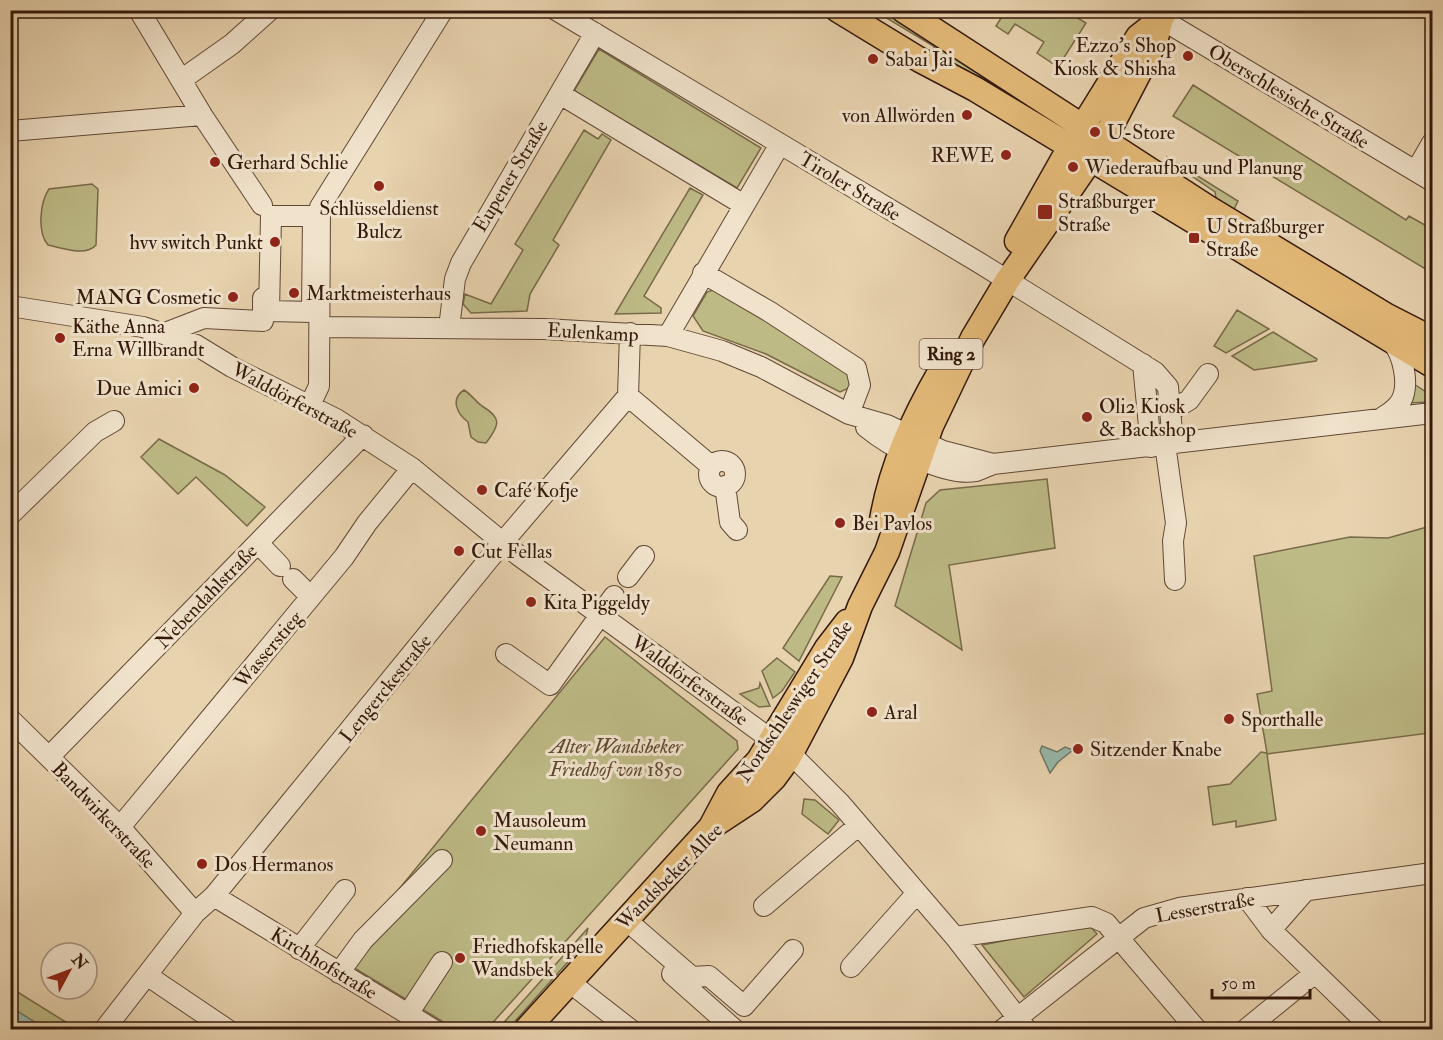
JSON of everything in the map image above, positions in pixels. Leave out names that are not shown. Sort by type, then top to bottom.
[{"type":"main road","points":[[838,10],[920,60],[975,88],[1070,147],[1097,150],[1220,215],[1388,316],[1432,339]]},
{"type":"main road","points":[[903,10],[1083,126],[1097,150],[1432,365]]},
{"type":"main road","name":"Nordschleswiger Straße","points":[[1003,278],[1070,147],[1138,37],[1158,14]]},
{"type":"main road","name":"Nordschleswiger Straße","points":[[791,754],[841,658],[872,579],[883,515],[913,446],[921,406],[1003,278],[1097,150],[1155,42],[1158,14]]},
{"type":"main road","name":"Nordschleswiger Straße","points":[[711,827],[729,793],[759,760],[826,648],[860,606]]},
{"type":"main road","name":"Wandsbeker Allee","points":[[526,1029],[711,827],[752,800],[774,778],[791,754]]},
{"type":"street","points":[[139,10],[202,115],[262,205],[266,316]]},
{"type":"street","points":[[181,80],[232,45],[270,10]]},
{"type":"street","points":[[310,405],[319,386],[321,207],[442,10]]},
{"type":"street","name":"Tiroler Straße","points":[[556,10],[978,262],[1143,364],[1166,382],[1170,411],[1163,445]]},
{"type":"street","name":"Oberschlesische Straße","points":[[1158,14],[1424,176]]},
{"type":"street","name":"Eupener Straße","points":[[449,328],[455,279],[461,263],[595,33]]},
{"type":"street","points":[[560,94],[744,205]]},
{"type":"street","points":[[10,131],[202,115]]},
{"type":"street","points":[[1424,176],[1432,143]]},
{"type":"street","points":[[668,336],[780,144]]},
{"type":"street","points":[[262,205],[321,207]]},
{"type":"street","points":[[165,333],[204,318],[266,316],[312,312],[312,216],[271,216],[266,316]]},
{"type":"street","points":[[703,273],[770,312],[856,368],[860,385],[849,414]]},
{"type":"street","name":"Walddörferstraße","points":[[10,306],[165,333],[196,345],[232,367],[310,405],[363,435],[412,468],[503,542],[791,754],[860,825],[955,936],[1023,1024]]},
{"type":"street","name":"Eulenkamp","points":[[320,327],[449,328],[668,336],[722,351],[761,367],[849,414],[872,432],[913,446],[949,469],[975,471],[993,464],[1432,413]]},
{"type":"street","points":[[630,333],[628,396],[711,466],[709,473],[711,481],[717,486],[725,486],[730,522],[737,530]]},
{"type":"street","points":[[1383,417],[1400,403],[1404,388],[1399,352],[1391,340]]},
{"type":"street","points":[[1143,364],[1163,445],[1176,523],[1173,541],[1175,580]]},
{"type":"street","points":[[1170,411],[1189,400],[1208,375]]},
{"type":"street","name":"Lengerckestraße","points":[[104,1029],[148,976],[195,913],[214,896],[503,542],[628,396]]},
{"type":"street","points":[[10,515],[95,432],[114,421]]},
{"type":"street","name":"Nebendahlstraße","points":[[49,757],[363,435]]},
{"type":"street","name":"Wasserstieg","points":[[120,827],[311,597],[412,468]]},
{"type":"street","points":[[258,543],[311,597]]},
{"type":"street","points":[[628,577],[644,556]]},
{"type":"street","points":[[506,654],[550,685],[614,596]]},
{"type":"street","name":"Bandwirkerstraße","points":[[10,719],[120,827],[195,913]]},
{"type":"street","points":[[764,906],[860,825]]},
{"type":"street","points":[[339,973],[363,940],[442,860]]},
{"type":"street","name":"Lesserstraße","points":[[1002,1029],[1023,1024],[1118,938],[1144,918],[1179,908],[1432,873]]},
{"type":"street","points":[[299,949],[345,890]]},
{"type":"street","points":[[1271,930],[1306,890]]},
{"type":"street","points":[[851,967],[917,893]]},
{"type":"street","name":"Kirchhofstraße","points":[[214,896],[434,1029]]},
{"type":"street","points":[[1247,898],[1271,930],[1374,1029]]},
{"type":"street","points":[[955,936],[1092,917],[1106,923],[1197,1029]]},
{"type":"street","points":[[622,922],[692,977],[710,976],[744,1006],[793,950]]},
{"type":"street","points":[[622,922],[735,1029]]},
{"type":"street","points":[[408,1014],[442,962]]},
{"type":"street","points":[[1245,1029],[1316,973]]},
{"type":"street","points":[[148,976],[228,1029]]},
{"type":"street","points":[[568,981],[631,1029]]},
{"type":"green space","points":[[1006,10],[1066,11],[1086,23],[1058,67],[1037,53],[1044,42],[1015,24],[1008,34],[996,26]]},
{"type":"green space","points":[[875,11],[891,11],[1060,118],[1056,124],[923,57],[935,47]]},
{"type":"green space","points":[[599,49],[761,148],[737,188],[574,91]]},
{"type":"green space","points":[[1193,85],[1406,220],[1409,216],[1432,229],[1432,273],[1173,116]]},
{"type":"green space","points":[[584,130],[598,139],[602,134],[611,140],[553,240],[559,245],[530,294],[527,311],[471,313],[463,304],[465,294],[491,304],[523,250],[515,244]]},
{"type":"green space","points":[[1167,157],[1238,201],[1233,211],[1216,198],[1215,192]]},
{"type":"green space","points":[[92,184],[98,189],[96,245],[92,249],[80,251],[48,245],[42,233],[41,217],[49,189]]},
{"type":"green space","points":[[690,188],[703,195],[644,296],[661,308],[661,313],[615,314]]},
{"type":"green space","points":[[719,288],[854,376],[849,388],[840,392],[766,354],[703,331],[693,316],[707,292]]},
{"type":"green space","points":[[1237,310],[1269,329],[1226,353],[1214,346]]},
{"type":"green space","points":[[1273,332],[1317,359],[1316,361],[1254,370],[1232,356]]},
{"type":"green space","points":[[1414,384],[1432,396],[1432,402],[1406,403]]},
{"type":"green space","points":[[464,390],[496,418],[496,427],[486,443],[478,442],[471,437],[468,422],[458,411],[457,398]]},
{"type":"green space","points":[[159,439],[225,475],[265,507],[247,526],[196,477],[178,494],[141,457]]},
{"type":"green space","points":[[1047,479],[1055,548],[949,565],[962,650],[895,606],[926,503],[940,490]]},
{"type":"green space","points":[[1432,527],[1432,756],[1429,733],[1267,754],[1276,820],[1236,827],[1236,821],[1213,825],[1208,787],[1230,784],[1261,752],[1267,753],[1257,694],[1272,691],[1254,556],[1350,537],[1388,538]]},
{"type":"green space","points":[[830,576],[842,577],[799,661],[783,648]]},
{"type":"green space","name":"Alter Wandsbeker Friedhof von 1850","points":[[605,637],[737,741],[738,749],[487,1029],[455,1029],[341,960]]},
{"type":"green space","points":[[777,658],[795,672],[782,691],[773,698],[762,671]]},
{"type":"green space","points":[[760,683],[770,706],[759,707],[740,694],[759,688]]},
{"type":"green space","points":[[804,799],[815,800],[839,820],[828,834],[802,814]]},
{"type":"green space","points":[[1088,924],[1097,934],[1024,997],[982,945]]},
{"type":"green space","points":[[588,928],[584,944],[508,1029],[498,1029]]},
{"type":"green space","points":[[11,988],[77,1029],[11,1029]]},
{"type":"shaded area","points":[[1042,746],[1057,752],[1065,747],[1073,750],[1058,762],[1050,773],[1040,751]]},
{"type":"shaded area","points":[[11,1007],[46,1029],[20,1029],[11,1023]]},
{"type":"place","name":"Ezzo's Shop Kiosk & Shisha","points":[[1188,56]]},
{"type":"place","name":"Sabai Jai","points":[[873,59]]},
{"type":"place","name":"von Allwörden","points":[[967,115]]},
{"type":"place","name":"U-Store","points":[[1095,132]]},
{"type":"place","name":"REWE","points":[[1006,155]]},
{"type":"place","name":"Gerhard Schlie","points":[[215,162]]},
{"type":"place","name":"Wiederaufbau und Planung","points":[[1073,167]]},
{"type":"place","name":"Schlüsseldienst Bulcz","points":[[379,186]]},
{"type":"place","name":"Straßburger Straße","points":[[1045,212]]},
{"type":"place","name":"U Straßburger Straße","points":[[1194,238]]},
{"type":"place","name":"hvv switch Punkt","points":[[275,242]]},
{"type":"place","name":"Marktmeisterhaus","points":[[294,293]]},
{"type":"place","name":"MANG Cosmetic","points":[[233,297]]},
{"type":"place","name":"Käthe Anna Erna Willbrandt","points":[[60,338]]},
{"type":"place","name":"Due Amici","points":[[194,388]]},
{"type":"place","name":"Oli2 Kiosk & Backshop","points":[[1087,417]]},
{"type":"place","name":"Café Kofje","points":[[482,490]]},
{"type":"place","name":"Bei Pavlos","points":[[840,523]]},
{"type":"place","name":"Cut Fellas","points":[[459,551]]},
{"type":"place","name":"Kita Piggeldy","points":[[531,602]]},
{"type":"place","name":"Aral","points":[[872,712]]},
{"type":"place","name":"Sporthalle","points":[[1229,719]]},
{"type":"place","name":"Sitzender Knabe","points":[[1078,749]]},
{"type":"place","name":"Mausoleum Neumann","points":[[481,831]]},
{"type":"place","name":"Dos Hermanos","points":[[202,864]]},
{"type":"place","name":"Friedhofskapelle Wandsbek","points":[[460,958]]}]
